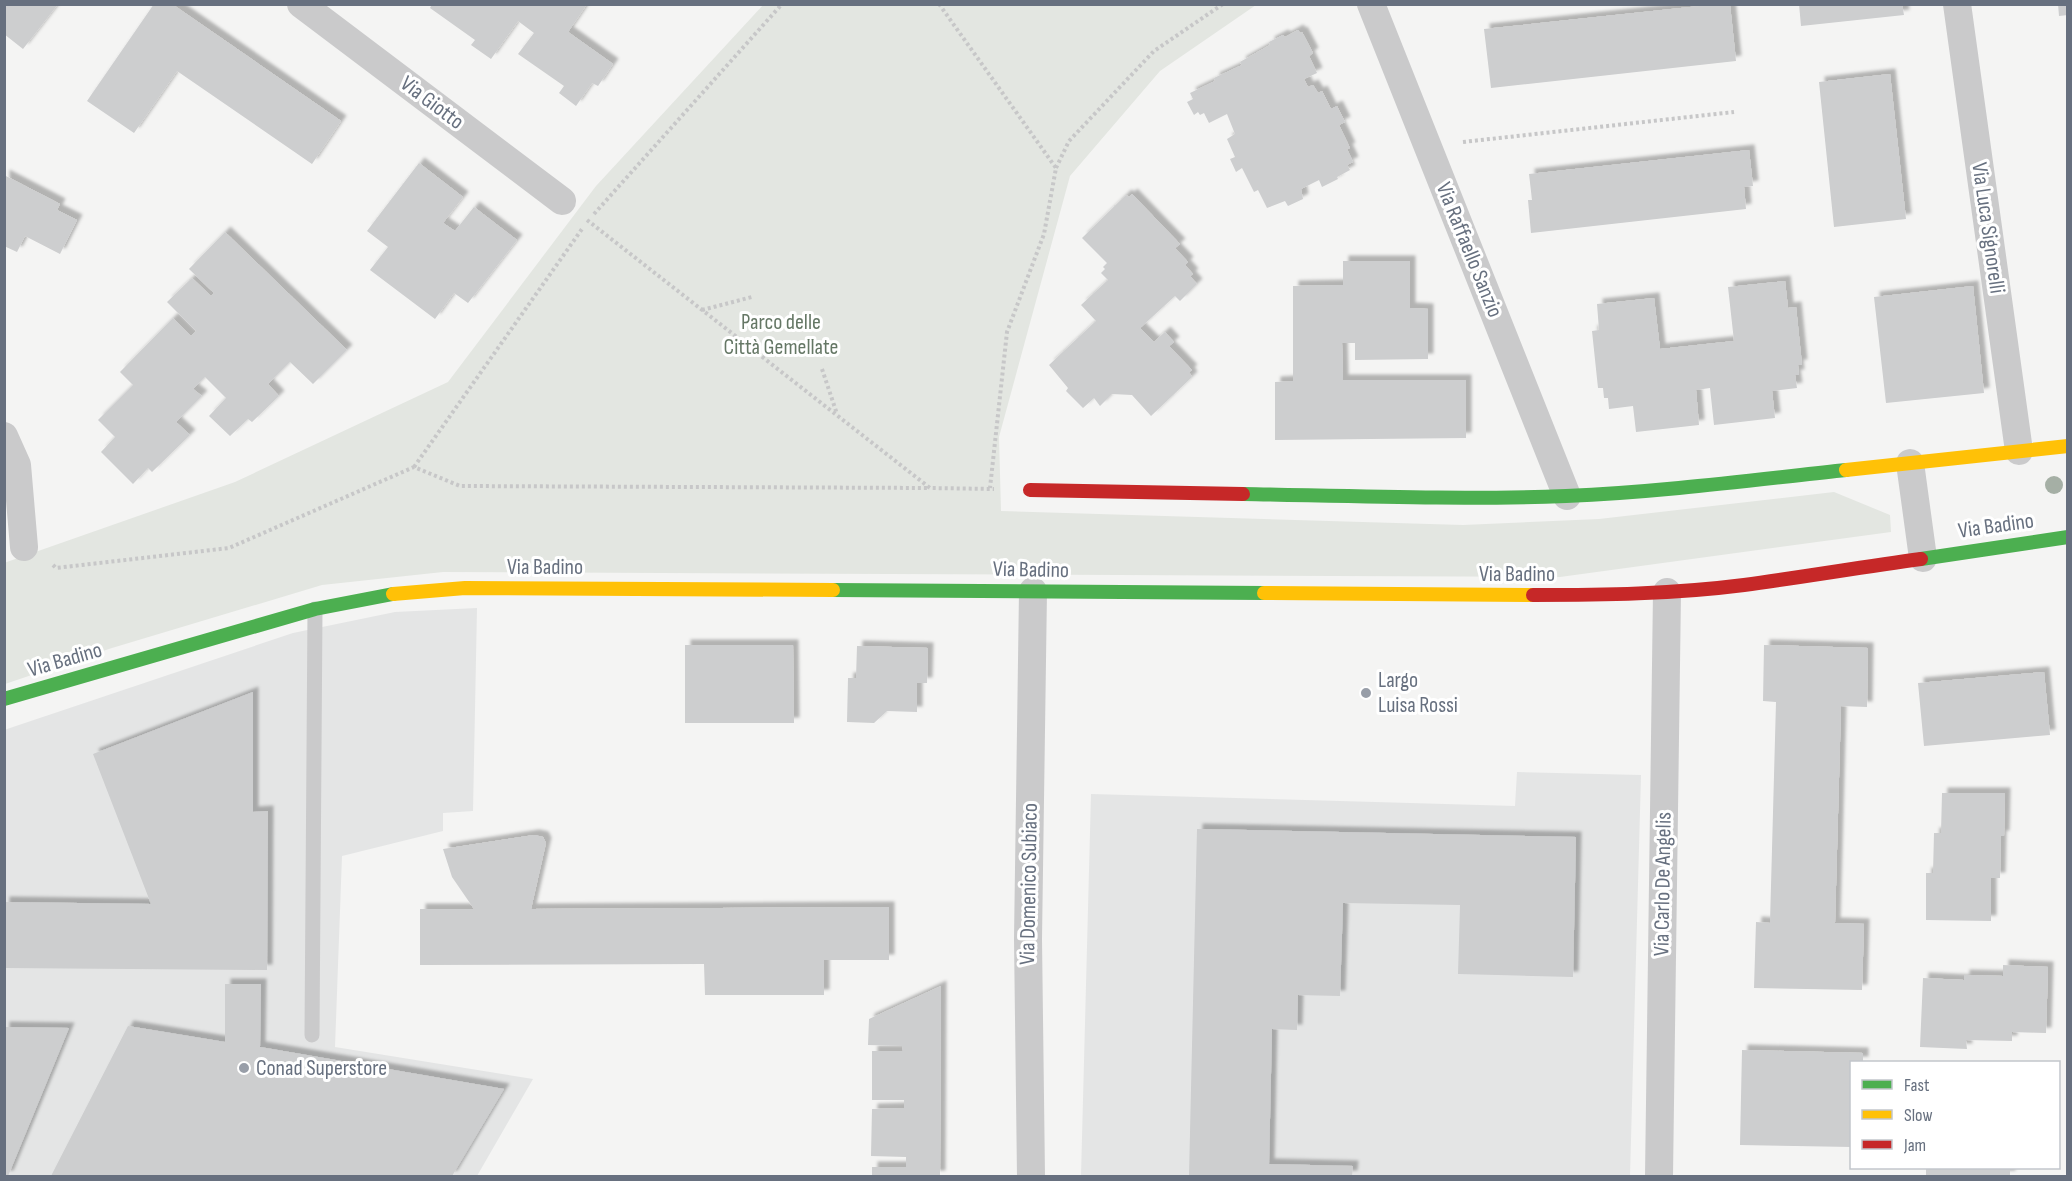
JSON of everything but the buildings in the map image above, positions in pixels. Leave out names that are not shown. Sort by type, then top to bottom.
[{"type":"street","name":"Via Giotto","points":[[301,4],[562,201]]},
{"type":"street","name":"Via Raffaello Sanzio","points":[[1371,4],[1567,496]]},
{"type":"street","name":"Via Luca Signorelli","points":[[1957,4],[2019,451]]},
{"type":"street","points":[[4,436],[17,465],[24,547]]},
{"type":"street","points":[[1030,490],[1469,498],[1567,496],[1693,486],[2067,446]]},
{"type":"street","points":[[1910,463],[1923,558]]},
{"type":"street","name":"Via Badino","points":[[4,699],[315,609],[400,593],[465,588],[1598,595],[1743,585],[2067,537]]},
{"type":"street","name":"Via Domenico Subiaco","points":[[1031,1176],[1028,939],[1033,591]]},
{"type":"street","name":"Via Carlo De Angelis","points":[[1659,1176],[1667,592]]},
{"type":"lane","points":[[312,1035],[315,609]]},
{"type":"path","points":[[24,547],[56,568],[229,548],[414,467],[588,221],[782,4]]},
{"type":"path","points":[[939,4],[1056,168]]},
{"type":"path","points":[[990,489],[1007,332],[1044,234],[1056,168],[1069,141],[1154,51],[1223,4]]},
{"type":"path","points":[[1427,146],[1734,112]]},
{"type":"path","points":[[562,201],[930,488]]},
{"type":"path","points":[[702,310],[752,297]]},
{"type":"path","points":[[822,369],[837,415]]},
{"type":"path","points":[[414,467],[460,486],[1030,490]]},
{"type":"shaded area","points":[[477,608],[473,811],[443,813],[443,831],[342,856],[335,1047],[533,1079],[477,1176],[5,1176],[4,730],[293,633],[395,612]]},
{"type":"shaded area","points":[[1517,772],[1641,775],[1630,1176],[1081,1176],[1091,794],[1515,806]]},
{"type":"green space","name":"Parco delle Città Gemellate","points":[[764,4],[1256,5],[1160,71],[1070,176],[999,437],[1001,511],[1463,525],[1599,519],[1834,492],[1890,515],[1891,532],[1560,577],[443,572],[322,585],[112,648],[5,684],[4,563],[235,482],[448,382],[596,186]]},
{"type":"traffic: fast","points":[[1243,494],[1445,498],[1566,496],[1671,489],[1846,470]]},
{"type":"traffic: fast","points":[[1921,559],[2068,537]]},
{"type":"traffic: fast","points":[[833,590],[1264,593]]},
{"type":"traffic: fast","points":[[4,699],[315,609],[393,594]]},
{"type":"traffic: slow","points":[[1846,470],[2068,446]]},
{"type":"traffic: slow","points":[[393,594],[465,588],[833,590]]},
{"type":"traffic: slow","points":[[1264,593],[1533,595]]},
{"type":"traffic: jam","points":[[1030,490],[1243,494]]},
{"type":"traffic: jam","points":[[1533,595],[1586,595],[1718,588],[1921,559]]},
{"type":"place","name":"Largo Luisa Rossi","points":[[1366,693]]},
{"type":"place","name":"Conad Superstore","points":[[244,1068]]}]
